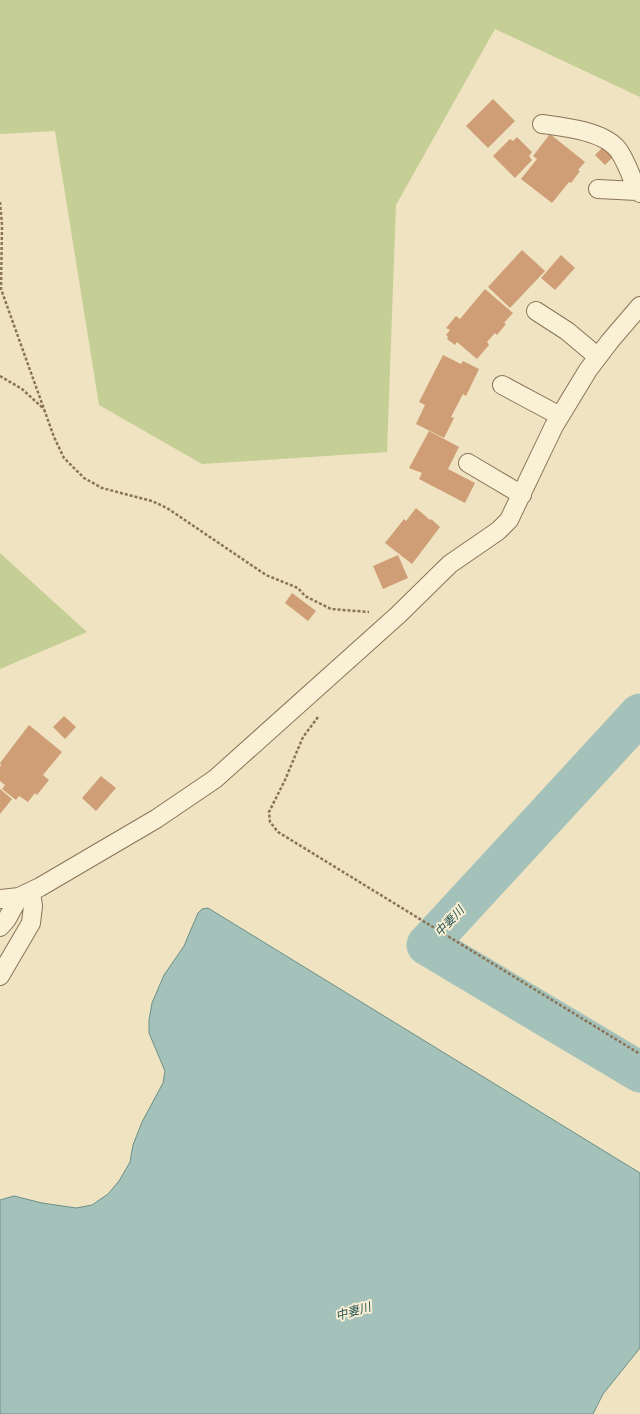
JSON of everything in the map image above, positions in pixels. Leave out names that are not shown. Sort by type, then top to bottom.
[{"type":"street","points":[[542,124],[579,129],[606,140],[619,150],[639,192],[598,189]]},
{"type":"street","points":[[0,899],[25,894],[65,873],[156,819],[215,779],[398,615],[450,564],[498,531],[510,520],[560,416],[588,370],[610,341],[640,306]]},
{"type":"street","points":[[536,311],[567,331],[598,357]]},
{"type":"street","points":[[502,385],[560,416]]},
{"type":"street","points":[[468,463],[522,495]]},
{"type":"street","points":[[0,927],[25,894]]},
{"type":"street","points":[[0,976],[31,923],[33,906],[25,894]]},
{"type":"path","points":[[0,202],[2,225],[1,289],[54,437],[64,458],[84,478],[102,488],[152,501],[167,508],[266,575],[298,588],[305,596],[331,609],[398,615]]},
{"type":"path","points":[[0,376],[22,389],[44,410]]},
{"type":"path","points":[[320,714],[301,742],[285,780],[269,812],[270,822],[278,832],[640,1054]]},
{"type":"green space","points":[[0,0],[640,0],[640,97],[495,29],[396,205],[387,452],[202,464],[99,405],[55,131],[0,134]]},
{"type":"green space","points":[[0,553],[87,632],[0,669]]},
{"type":"water","points":[[208,908],[640,1173],[640,1348],[603,1394],[593,1414],[0,1414],[0,1200],[14,1196],[42,1203],[76,1208],[92,1205],[108,1194],[119,1181],[130,1162],[133,1145],[142,1122],[163,1083],[165,1071],[149,1033],[149,1020],[152,1003],[164,975],[184,946],[198,913],[202,909]]},
{"type":"building","points":[[493,99],[515,121],[488,148],[466,126]]},
{"type":"building","points":[[550,134],[585,162],[578,170],[580,171],[571,183],[569,182],[552,203],[521,179],[537,159],[533,156]]},
{"type":"building","points":[[517,137],[532,152],[529,156],[532,160],[515,178],[493,156],[510,139],[513,141]]},
{"type":"building","points":[[603,147],[613,157],[605,165],[595,155]]},
{"type":"building","points":[[522,250],[545,271],[510,308],[488,287]]},
{"type":"building","points":[[561,255],[575,268],[555,290],[541,278]]},
{"type":"building","points":[[485,289],[513,313],[504,323],[506,324],[497,335],[495,333],[487,342],[489,345],[477,359],[457,342],[455,345],[447,339],[448,337],[446,335],[450,330],[446,328],[456,316],[460,319]]},
{"type":"building","points":[[443,355],[461,364],[463,361],[479,369],[466,396],[463,394],[451,417],[454,418],[444,438],[416,424],[425,405],[419,402]]},
{"type":"building","points":[[429,431],[459,447],[448,469],[475,483],[465,503],[419,479],[422,473],[409,468]]},
{"type":"building","points":[[416,508],[440,527],[412,564],[385,543],[404,519],[406,521]]},
{"type":"building","points":[[398,555],[408,578],[383,589],[373,566]]},
{"type":"building","points":[[292,593],[316,611],[308,621],[285,603]]},
{"type":"building","points":[[64,716],[76,727],[65,739],[53,727]]},
{"type":"building","points":[[29,725],[62,752],[43,775],[49,780],[37,795],[35,793],[28,802],[19,796],[16,800],[2,789],[5,785],[0,781],[0,763]]},
{"type":"building","points":[[101,776],[116,788],[96,811],[82,798]]},
{"type":"building","points":[[0,789],[12,799],[0,814]]},
{"type":"waterway","name":"中妻川","points":[[640,714],[427,945],[640,1072]]}]
